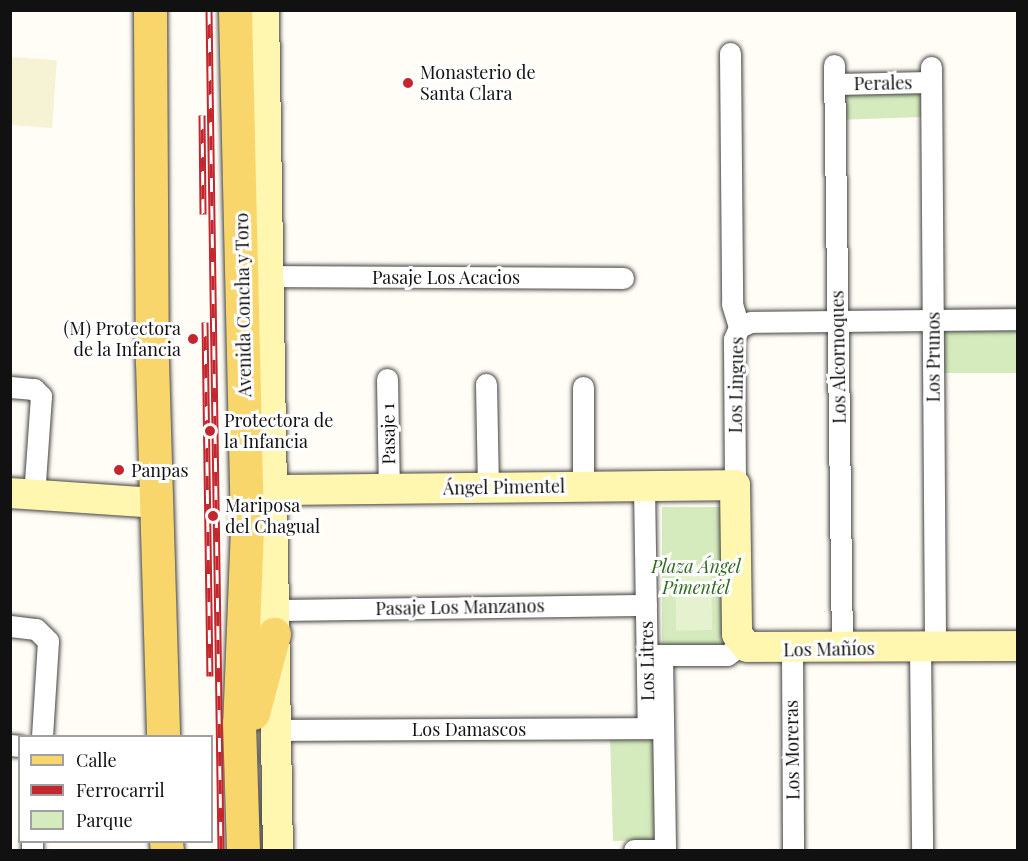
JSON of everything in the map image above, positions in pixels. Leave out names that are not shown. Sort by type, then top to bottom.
[{"type":"main road","points":[[150,10],[155,503],[163,735]]},
{"type":"main road","name":"Avenida Concha y Toro","points":[[236,10],[247,528],[240,764],[243,850]]},
{"type":"main road","points":[[240,764],[274,622]]},
{"type":"street","name":"Avenida Concha y Toro","points":[[264,10],[278,850]]},
{"type":"street","name":"Los Lingues","points":[[730,53],[732,304],[739,327],[734,339],[737,628],[742,644]]},
{"type":"street","name":"Perales","points":[[834,74],[931,75]]},
{"type":"street","name":"Los Alcornoques","points":[[834,74],[842,648]]},
{"type":"street","name":"Los Prunos","points":[[922,850],[933,320],[931,75]]},
{"type":"street","name":"Pasaje Los Acacios","points":[[269,276],[623,278]]},
{"type":"street","points":[[739,327],[751,322],[1017,319]]},
{"type":"street","name":"Pasaje 1","points":[[387,379],[389,489]]},
{"type":"street","points":[[486,384],[488,488]]},
{"type":"street","points":[[10,387],[34,389],[41,396],[22,494],[155,503]]},
{"type":"street","points":[[583,387],[583,487]]},
{"type":"street","name":"Ángel Pimentel","points":[[272,490],[735,485]]},
{"type":"street","name":"Los Litres","points":[[644,486],[646,605],[654,656],[655,728],[664,850]]},
{"type":"street","name":"Pasaje Los Manzanos","points":[[274,622],[646,605]]},
{"type":"street","points":[[10,626],[36,629],[45,636],[49,651],[42,735]]},
{"type":"street","points":[[654,656],[727,655],[742,644]]},
{"type":"street","name":"Los Mañíos","points":[[742,644],[752,649],[1017,646]]},
{"type":"street","name":"Los Moreras","points":[[792,649],[794,850]]},
{"type":"street","name":"Los Damascos","points":[[275,730],[655,728]]},
{"type":"street","points":[[634,850],[664,850]]},
{"type":"shaded area","points":[[11,57],[57,60],[52,128],[10,125]]},
{"type":"green space","points":[[923,91],[924,117],[842,120],[841,94]]},
{"type":"green space","points":[[938,331],[1017,331],[1017,373],[938,373]]},
{"type":"green space","name":"Plaza Ángel Pimentel","points":[[662,507],[729,507],[729,647],[662,647]]},
{"type":"green space","points":[[711,564],[712,630],[676,631],[675,565]]},
{"type":"green space","points":[[610,734],[650,735],[656,739],[658,840],[613,841]]},
{"type":"railway","points":[[209,10],[221,850]]},
{"type":"railway","points":[[202,115],[203,214]]},
{"type":"railway","points":[[205,322],[210,676]]},
{"type":"place","name":"Monasterio de Santa Clara","points":[[408,83]]},
{"type":"place","name":"(M) Protectora de la Infancia","points":[[193,339]]},
{"type":"place","name":"Protectora de la Infancia","points":[[210,431]]},
{"type":"place","name":"Panpas","points":[[119,470]]},
{"type":"place","name":"Mariposa del Chagual","points":[[213,516]]}]
